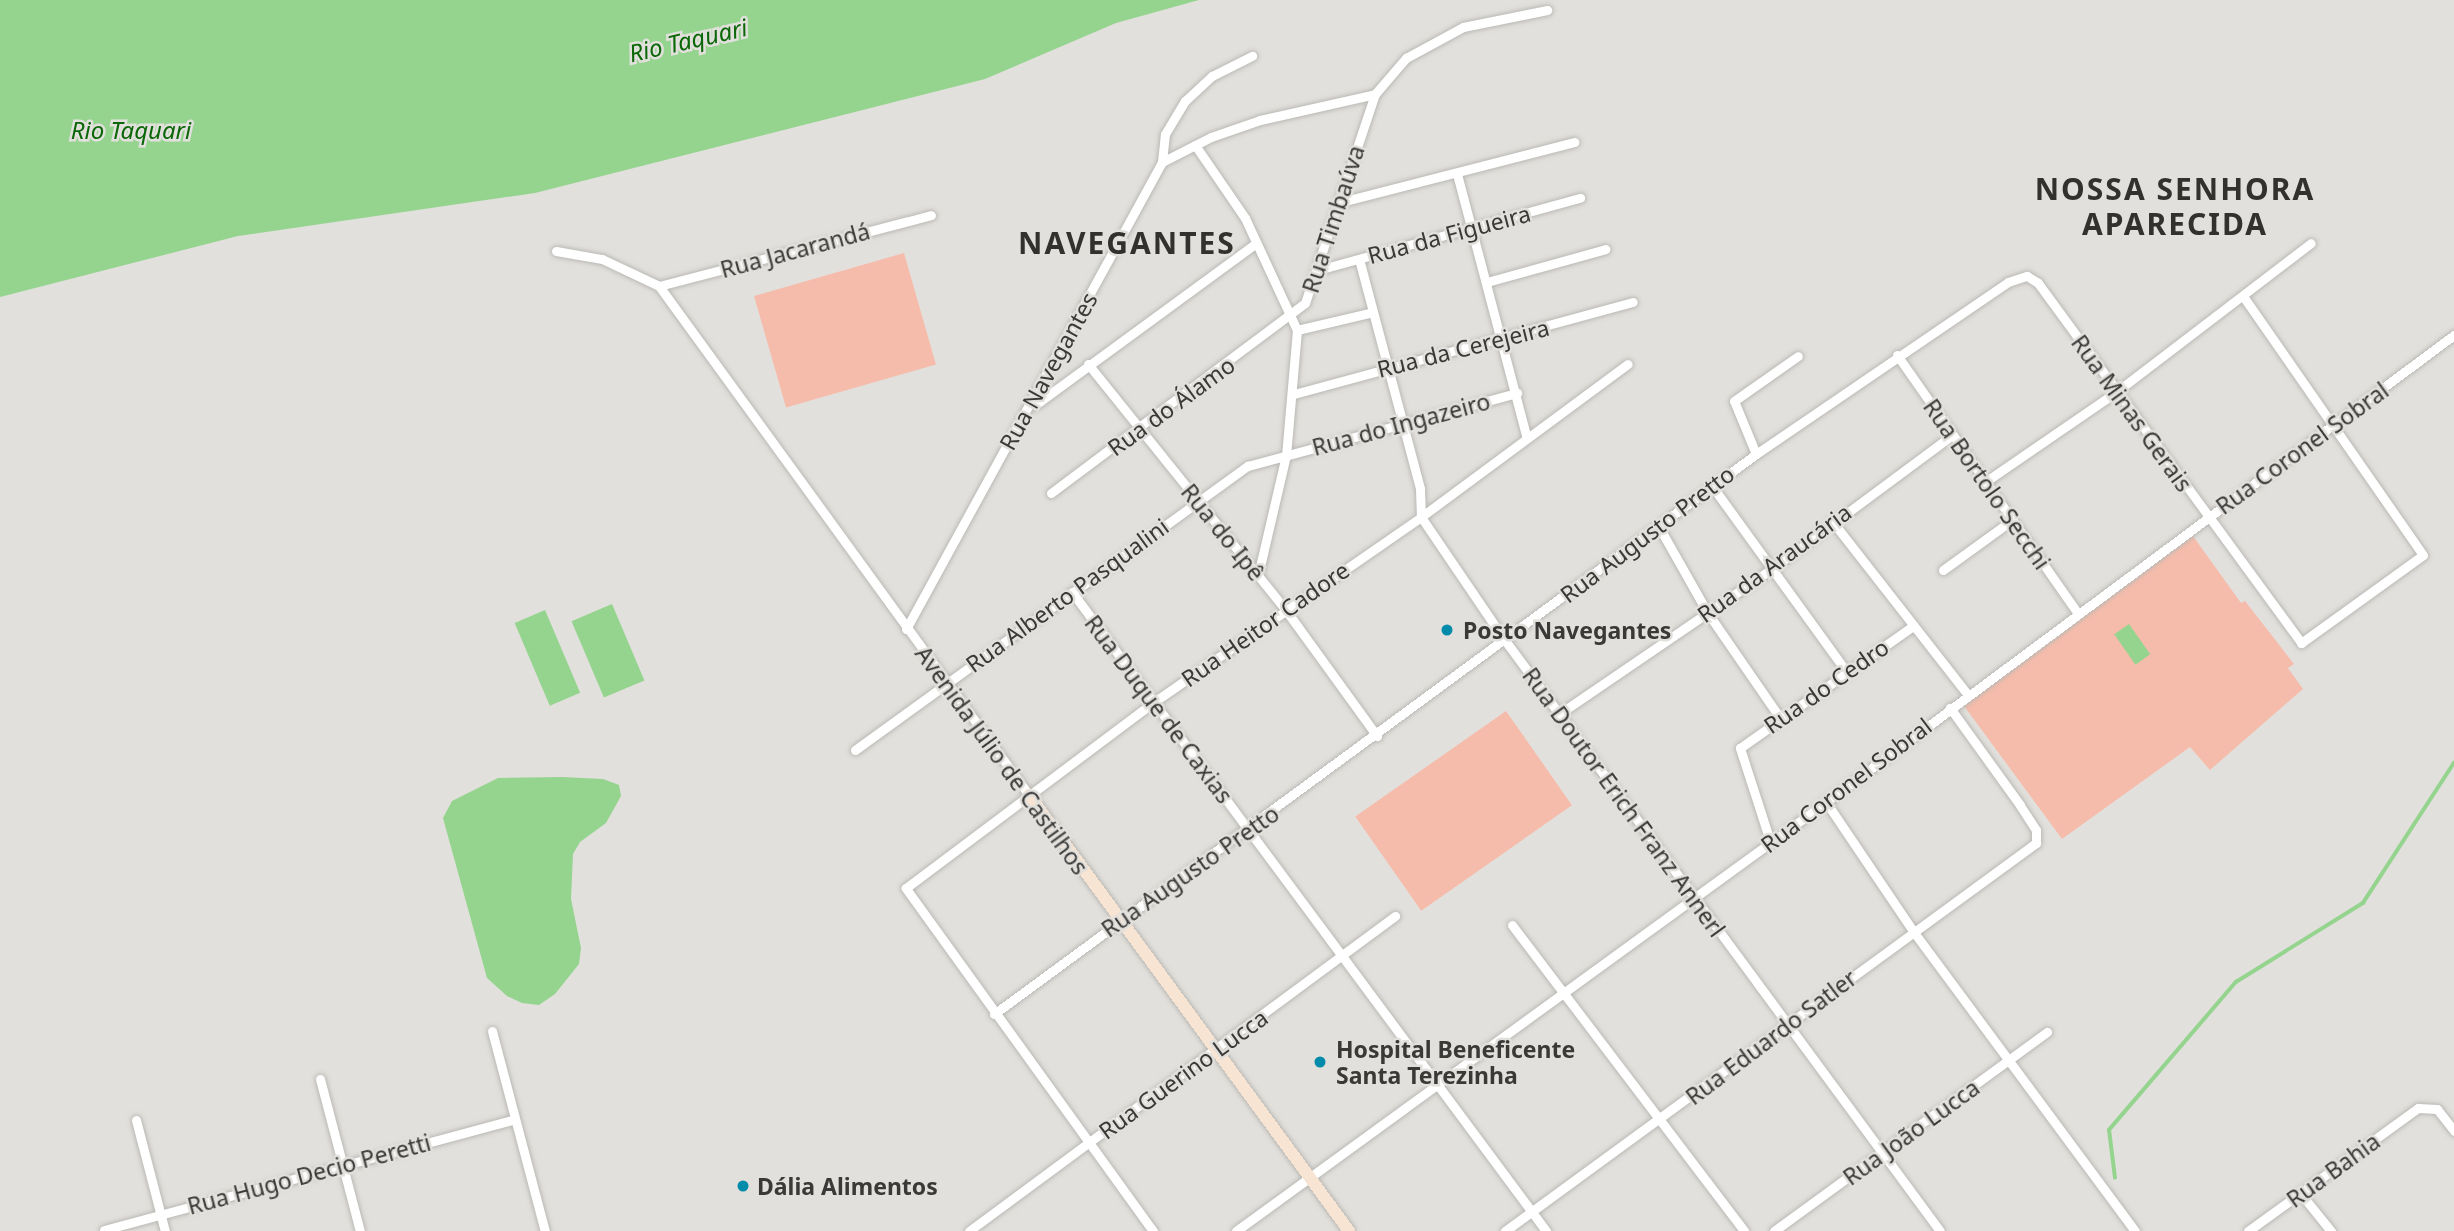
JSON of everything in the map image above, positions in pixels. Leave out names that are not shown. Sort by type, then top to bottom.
[{"type":"street","name":"Rua Timbaúva","points":[[1297,330],[1290,318],[1305,303],[1318,270],[1375,94],[1418,48],[1463,27],[1547,10]]},
{"type":"street","name":"Rua Navegantes","points":[[906,629],[1031,407],[1162,162],[1165,134],[1185,101],[1212,76],[1252,56]]},
{"type":"street","points":[[1162,162],[1195,145],[1260,120],[1375,94]]},
{"type":"street","points":[[1341,202],[1574,142]]},
{"type":"street","points":[[1195,145],[1245,218],[1290,318]]},
{"type":"street","points":[[1457,174],[1503,339],[1526,435]]},
{"type":"street","name":"Rua da Figueira","points":[[1318,270],[1580,198]]},
{"type":"street","name":"Rua Jacarandá","points":[[659,286],[931,215]]},
{"type":"street","points":[[1031,407],[1256,243]]},
{"type":"street","points":[[1985,482],[2116,392],[2311,243]]},
{"type":"street","points":[[1487,282],[1606,249]]},
{"type":"street","points":[[556,251],[602,259],[659,286]]},
{"type":"street","name":"Rua Doutor Erich Franz Annerl","points":[[1359,259],[1400,422],[1420,489],[1421,517],[1504,639],[1940,1231]]},
{"type":"street","name":"Rua Augusto Pretto","points":[[994,1014],[1119,920],[1249,830],[1377,736],[1712,486],[1897,355],[2008,282],[2027,276],[2038,283]]},
{"type":"street","name":"Rua Minas Gerais","points":[[2038,283],[2206,518],[2301,643],[2423,555],[2336,424]]},
{"type":"street","name":"Avenida Júlio de Castilhos","points":[[659,286],[906,629],[1349,1231]]},
{"type":"street","points":[[2243,296],[2336,424]]},
{"type":"street","name":"Rua da Cerejeira","points":[[1294,394],[1633,302]]},
{"type":"street","points":[[1258,575],[1286,455],[1294,394],[1297,330],[1373,312]]},
{"type":"street","name":"Rua do Álamo","points":[[1051,493],[1290,318]]},
{"type":"street","name":"Rua Coronel Sobral","points":[[1236,1231],[1826,802],[2077,612],[2454,335]]},
{"type":"street","name":"Rua Bortolo Secchi","points":[[1897,355],[2077,612]]},
{"type":"street","points":[[1756,454],[1734,401],[1798,356]]},
{"type":"street","name":"Rua do Ipê","points":[[1088,364],[1258,575],[1377,736]]},
{"type":"street","name":"Rua Heitor Cadore","points":[[994,1014],[906,888],[1154,702],[1284,609],[1421,517],[1526,435],[1628,364]]},
{"type":"street","name":"Rua do Ingazeiro","points":[[1286,455],[1400,422],[1517,393]]},
{"type":"street","name":"Rua da Araucária","points":[[1559,714],[1773,568],[1832,521],[1952,435]]},
{"type":"street","name":"Rua Alberto Pasqualini","points":[[855,750],[1248,466],[1286,455]]},
{"type":"street","points":[[1712,486],[1846,671]]},
{"type":"street","points":[[1942,570],[2012,520]]},
{"type":"street","points":[[1832,521],[1967,694]]},
{"type":"street","points":[[1659,527],[1707,612],[1780,718]]},
{"type":"street","name":"Rua Duque de Caxias","points":[[1072,592],[1546,1231]]},
{"type":"street","name":"Rua do Cedro","points":[[1770,841],[1740,748],[1913,626]]},
{"type":"street","name":"Rua Eduardo Satler","points":[[1505,1231],[2036,843],[2036,830],[1950,708]]},
{"type":"street","points":[[1826,802],[1913,931],[2135,1231]]},
{"type":"street","name":"Rua Guerino Lucca","points":[[969,1231],[1216,1051],[1395,916]]},
{"type":"street","points":[[1512,925],[1744,1231]]},
{"type":"street","points":[[994,1014],[1153,1231]]},
{"type":"street","points":[[492,1031],[545,1231]]},
{"type":"street","name":"Rua João Lucca","points":[[1774,1231],[2047,1032]]},
{"type":"street","points":[[320,1079],[360,1231]]},
{"type":"street","name":"Rua Bahia","points":[[2248,1231],[2418,1108],[2437,1109],[2454,1131]]},
{"type":"street","name":"Rua Hugo Decio Peretti","points":[[104,1230],[514,1119]]},
{"type":"street","points":[[136,1120],[165,1231]]},
{"type":"street","points":[[2301,1194],[2331,1231]]},
{"type":"shaded area","points":[[904,253],[936,365],[786,408],[754,296]]},
{"type":"shaded area","points":[[2193,536],[2241,603],[2245,601],[2294,664],[2288,668],[2303,689],[2210,770],[2190,747],[2062,839],[1964,706]]},
{"type":"shaded area","points":[[1506,711],[1572,805],[1421,911],[1355,817]]},
{"type":"water","name":"Rio Taquari","points":[[0,0],[1199,0],[1116,23],[985,79],[535,193],[238,236],[0,297]]},
{"type":"water","points":[[612,604],[644,680],[604,698],[571,621]]},
{"type":"water","points":[[545,610],[580,693],[550,706],[515,623]]},
{"type":"water","points":[[2129,624],[2150,654],[2135,665],[2114,634]]},
{"type":"water","points":[[498,778],[603,779],[619,785],[621,796],[606,823],[580,842],[573,854],[571,899],[581,948],[579,964],[555,994],[539,1005],[522,1003],[507,996],[487,978],[443,818],[452,801]]},
{"type":"waterway","points":[[2115,1178],[2109,1130],[2236,982],[2363,903],[2454,763]]},
{"type":"place","name":"Posto Navegantes","points":[[1447,630]]},
{"type":"place","name":"Hospital Beneficente Santa Terezinha","points":[[1320,1062]]},
{"type":"place","name":"Dália Alimentos","points":[[743,1186]]},
{"type":"district","name":"NOSSA SENHORA APARECIDA","points":[[2175,206]]},
{"type":"district","name":"NAVEGANTES","points":[[1127,243]]}]
